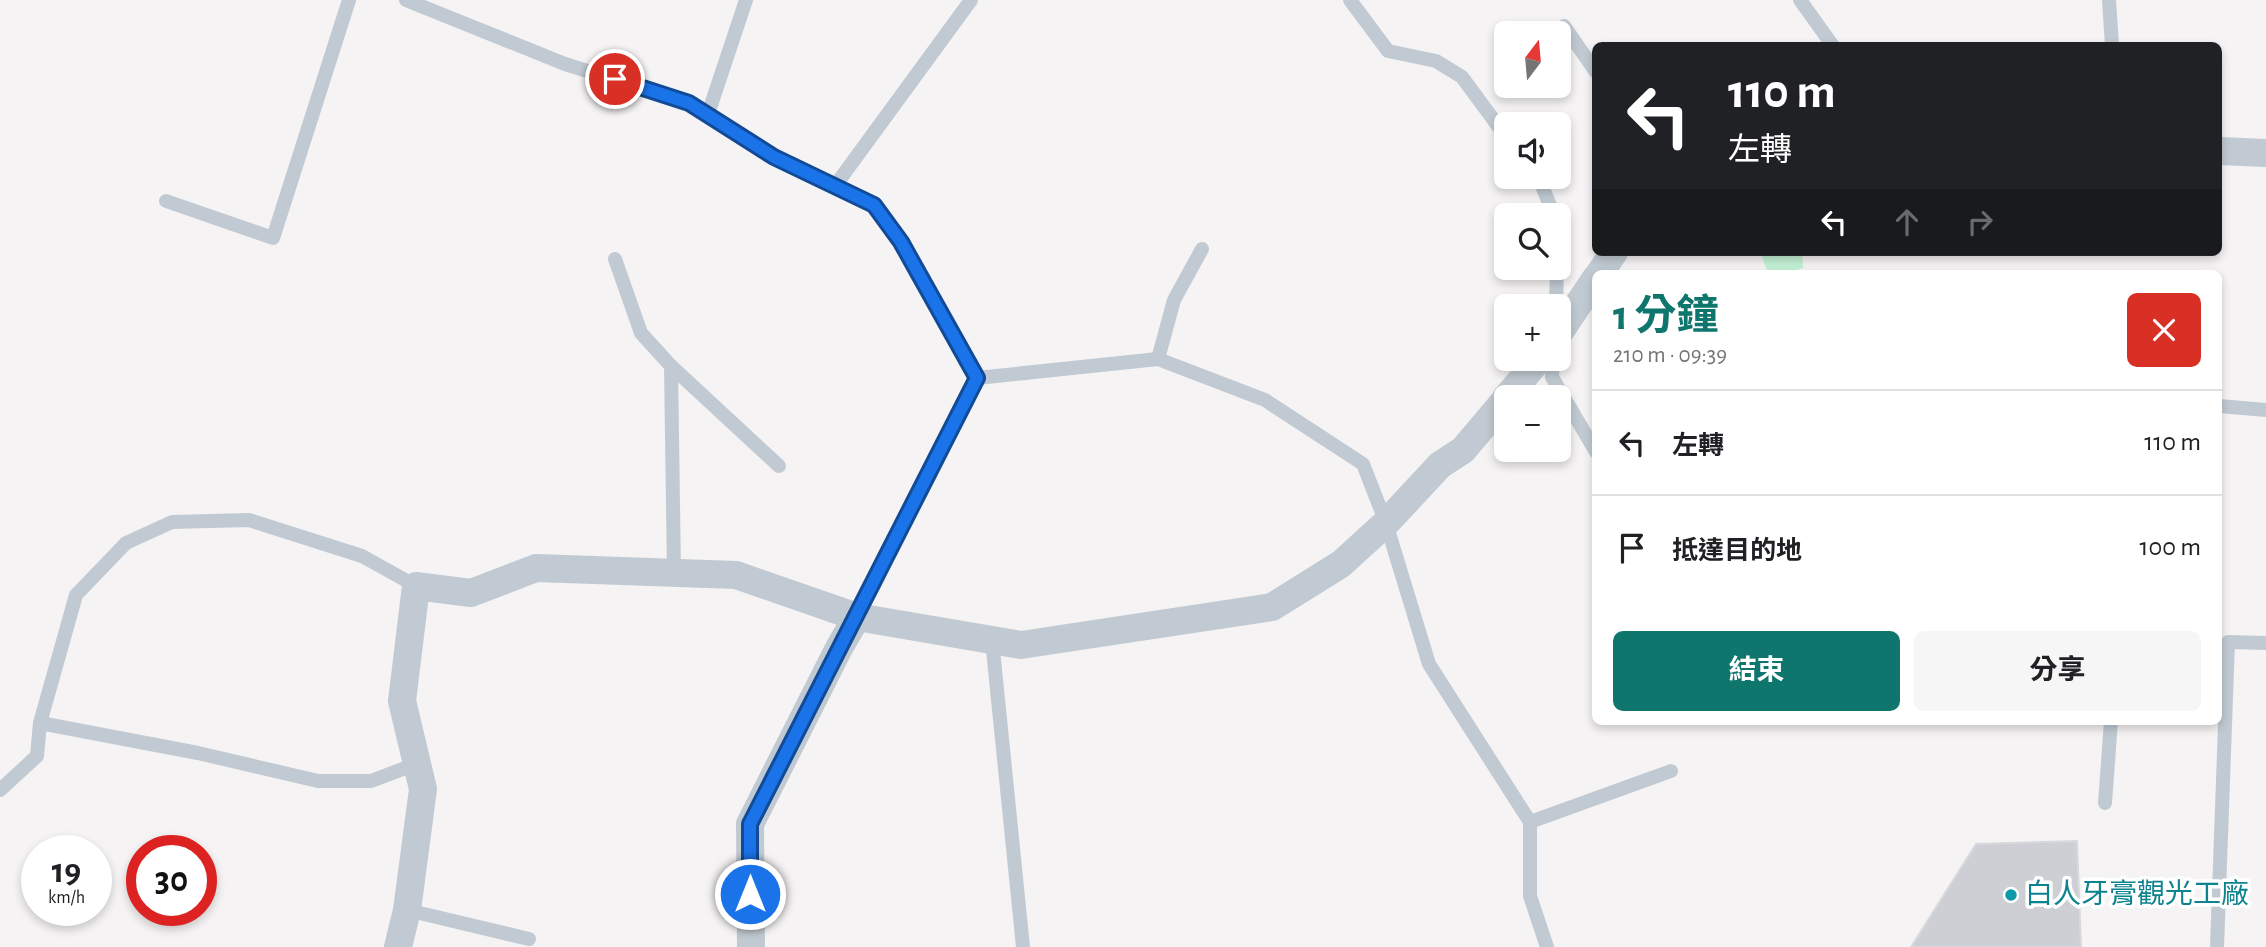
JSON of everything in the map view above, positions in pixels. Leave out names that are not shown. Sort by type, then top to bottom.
[{"type":"street","points":[[2222,151],[2266,153]]},
{"type":"street","points":[[1571,315],[1592,284]]},
{"type":"street","points":[[1517,385],[1529,371]]},
{"type":"street","points":[[398,947],[407,910],[423,789],[402,701],[416,586],[471,593],[536,568],[736,575],[857,617],[1021,645],[1272,607],[1341,564],[1386,523],[1440,466],[1463,450],[1494,413]]},
{"type":"street","points":[[751,947],[750,824],[857,617]]},
{"type":"lane","points":[[166,201],[273,238],[349,0]]},
{"type":"lane","points":[[406,0],[565,64],[689,103],[774,157],[874,205],[901,242],[977,378]]},
{"type":"lane","points":[[708,114],[746,0]]},
{"type":"lane","points":[[835,186],[971,0]]},
{"type":"lane","points":[[1350,0],[1388,51],[1436,61],[1462,77],[1494,120]]},
{"type":"lane","points":[[1800,0],[1830,42]]},
{"type":"lane","points":[[2109,0],[2112,42]]},
{"type":"lane","points":[[1572,38],[1592,66]]},
{"type":"lane","points":[[1158,359],[1174,300],[1202,249]]},
{"type":"lane","points":[[615,259],[641,333],[671,366],[779,466]]},
{"type":"lane","points":[[977,378],[1158,359],[1265,400],[1363,464],[1386,523],[1429,664],[1530,822],[1530,896],[1547,947]]},
{"type":"lane","points":[[671,366],[674,573]]},
{"type":"lane","points":[[1552,371],[1552,377],[1592,445]]},
{"type":"lane","points":[[857,617],[977,378]]},
{"type":"lane","points":[[2222,406],[2266,410]]},
{"type":"lane","points":[[0,790],[37,755],[40,723],[76,595],[125,543],[173,522],[249,520],[362,556],[416,586]]},
{"type":"lane","points":[[992,640],[1023,947]]},
{"type":"lane","points":[[2222,693],[2223,642],[2266,643]]},
{"type":"lane","points":[[40,723],[198,753],[318,781],[370,781],[416,764]]},
{"type":"lane","points":[[2105,803],[2111,725]]},
{"type":"lane","points":[[2217,947],[2221,725]]},
{"type":"lane","points":[[1530,822],[1671,771]]},
{"type":"lane","points":[[407,910],[529,939]]},
{"type":"green space","points":[[1762,256],[1802,256],[1803,268],[1767,270]]},
{"type":"building","name":"白人牙膏觀光工廠","points":[[2077,841],[2081,947],[1911,947],[1976,844]]},
{"type":"place","name":"白人牙膏觀光工廠","points":[[2011,895]]},
{"type":"route","points":[[615,79],[689,103],[774,157],[874,205],[901,242],[977,378],[750,824],[750,894]]}]
